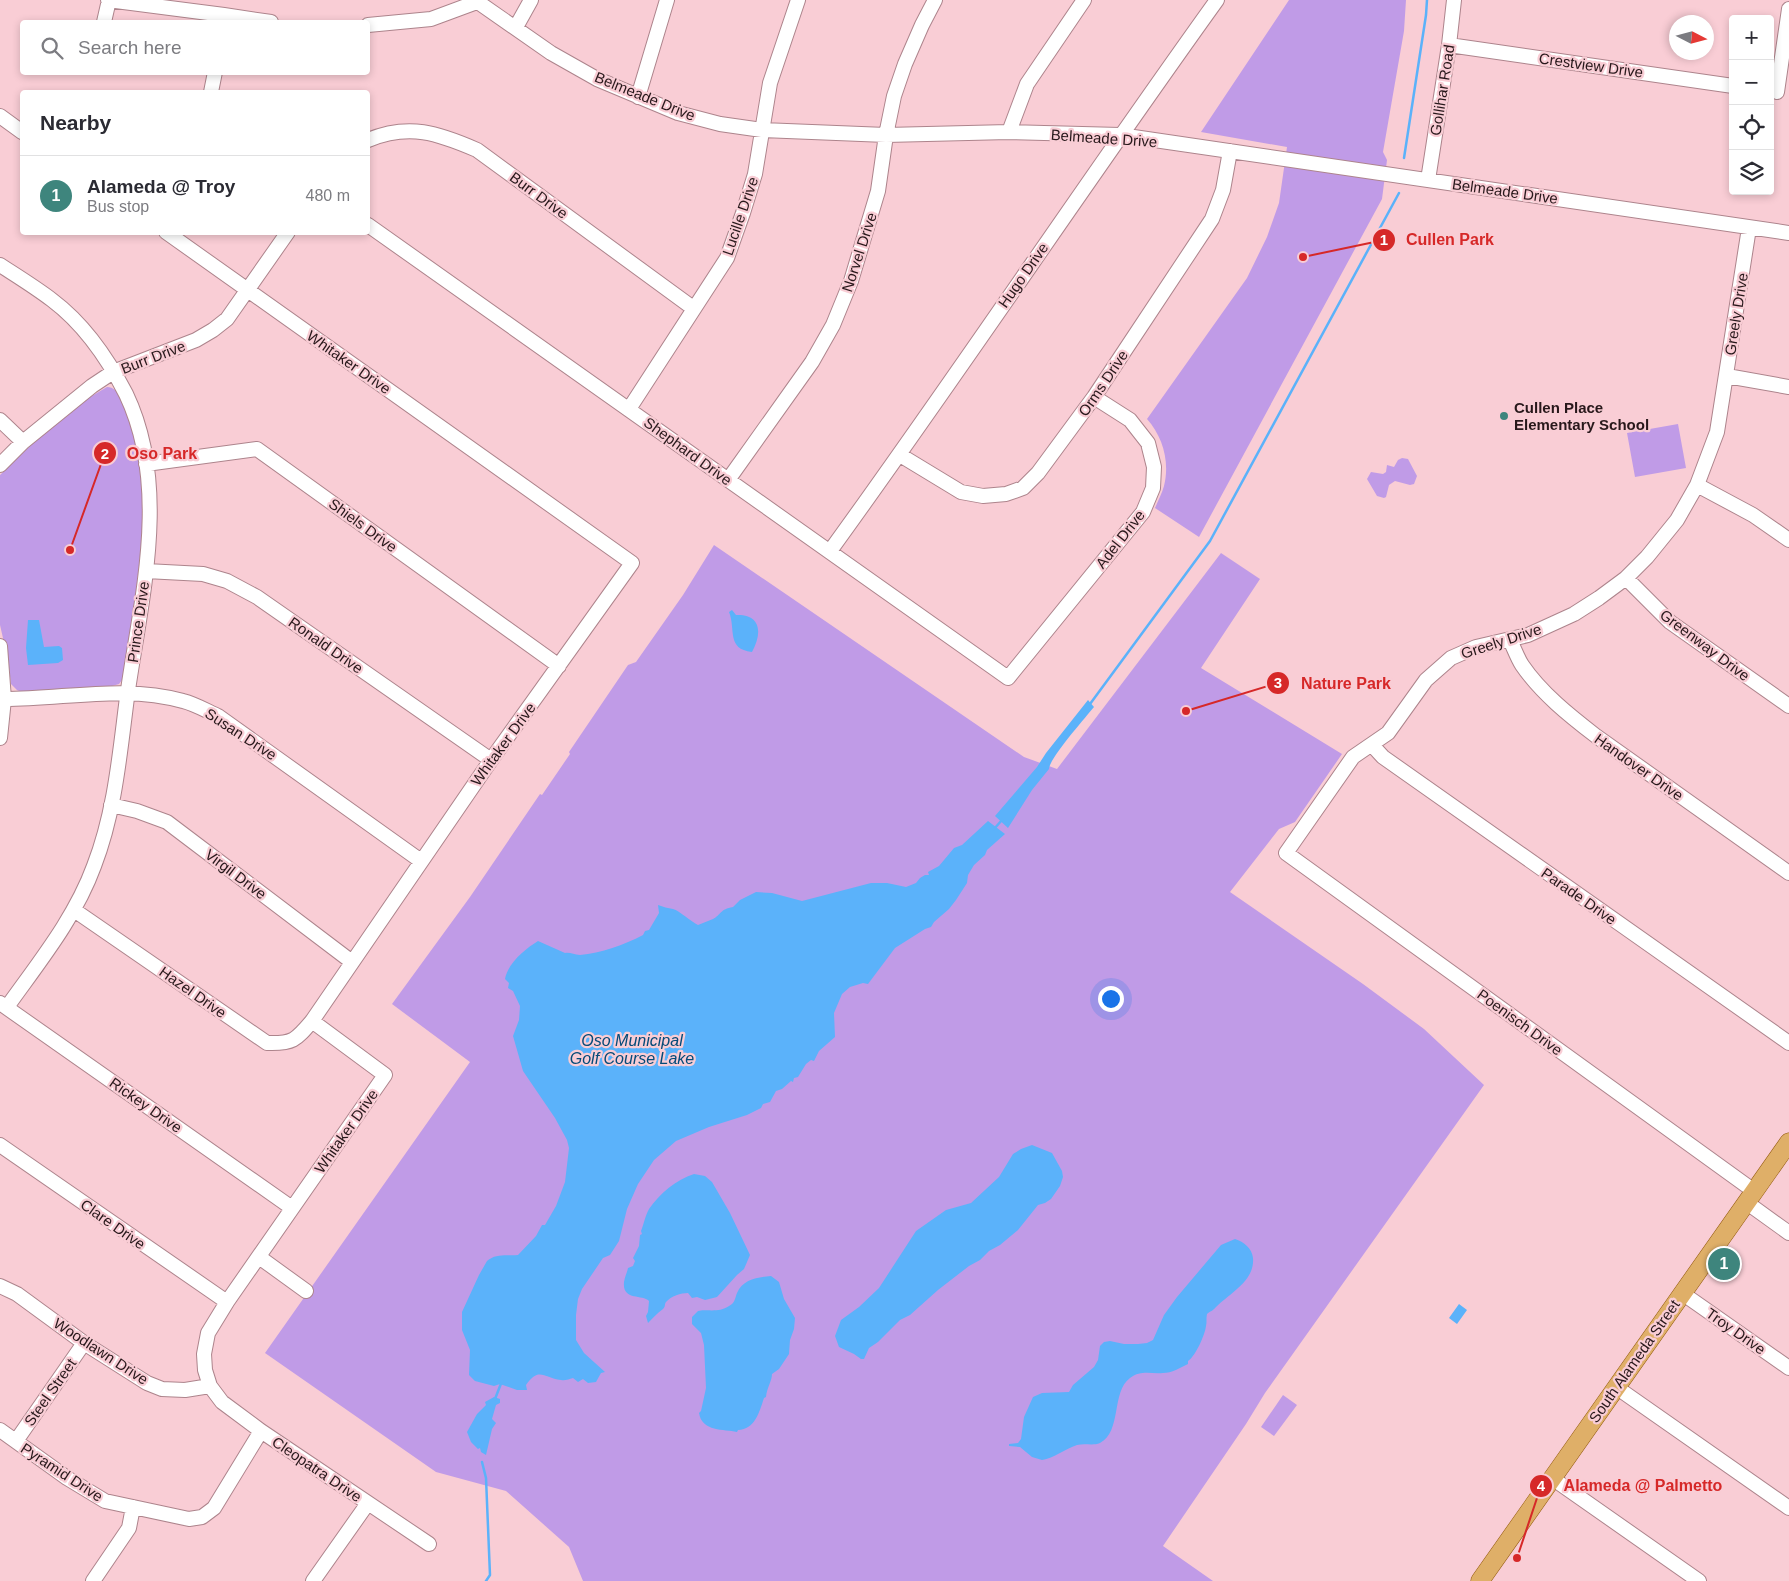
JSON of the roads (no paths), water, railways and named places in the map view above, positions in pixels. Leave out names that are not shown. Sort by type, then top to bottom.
[{"type":"main road","name":"South Alameda Street","points":[[1480,1581],[1789,1142]]},
{"type":"street","points":[[104,20],[108,0],[240,20]]},
{"type":"street","points":[[516,27],[531,0]]},
{"type":"street","points":[[638,97],[667,0]]},
{"type":"street","name":"Lucille Drive","points":[[629,409],[726,258],[755,174],[770,83],[798,0]]},
{"type":"street","name":"Norvel Drive","points":[[728,480],[812,362],[833,325],[850,281],[878,191],[894,96],[905,64],[935,0]]},
{"type":"street","points":[[1009,132],[1027,84],[1084,0]]},
{"type":"street","name":"Hugo Drive","points":[[830,551],[900,455],[1120,136],[1217,0]]},
{"type":"street","name":"Gollihar Road","points":[[1428,180],[1454,0]]},
{"type":"street","points":[[370,25],[432,18],[476,1]]},
{"type":"street","name":"Belmeade Drive","points":[[476,1],[558,57],[597,79],[678,113],[720,124],[762,130],[886,135],[1009,132],[1120,136],[1789,234]]},
{"type":"street","points":[[1779,92],[1789,9]]},
{"type":"street","name":"Crestview Drive","points":[[1449,45],[1729,85]]},
{"type":"street","points":[[211,90],[214,75]]},
{"type":"street","points":[[0,116],[20,131]]},
{"type":"street","name":"Burr Drive","points":[[370,139],[390,132],[409,130],[447,137],[477,150],[693,308]]},
{"type":"street","name":"Orms Drive","points":[[900,455],[961,492],[983,496],[1006,494],[1023,488],[1038,473],[1094,397],[1212,219],[1222,190],[1230,152]]},
{"type":"street","name":"Shephard Drive","points":[[370,226],[1008,678]]},
{"type":"street","name":"Greely Drive","points":[[1286,853],[1353,756],[1388,733],[1426,680],[1451,658],[1476,647],[1528,635],[1574,614],[1626,578],[1647,557],[1677,520],[1697,485],[1717,432],[1749,228]]},
{"type":"street","name":"Whitaker Drive","points":[[170,235],[632,563],[491,760],[312,1021],[384,1076],[227,1302],[208,1333],[204,1354],[205,1370],[210,1386]]},
{"type":"street","name":"Burr Drive","points":[[0,465],[23,442],[92,386],[114,372],[196,340],[227,319],[286,235]]},
{"type":"street","name":"Prince Drive","points":[[0,265],[52,300],[76,322],[97,346],[114,372],[135,417],[146,464],[150,512],[146,571],[120,760],[111,805],[95,865],[74,910],[4,1005]]},
{"type":"street","points":[[1727,376],[1789,387]]},
{"type":"street","name":"Adel Drive","points":[[1008,678],[1143,512],[1153,488],[1154,467],[1148,443],[1130,420],[1094,397]]},
{"type":"street","points":[[0,420],[23,442]]},
{"type":"street","name":"Shiels Drive","points":[[146,464],[258,449],[559,666]]},
{"type":"street","points":[[1697,485],[1753,515],[1789,540]]},
{"type":"street","name":"Ronald Drive","points":[[146,571],[203,574],[227,581],[257,597],[491,760]]},
{"type":"street","name":"Greenway Drive","points":[[1626,578],[1670,622],[1789,706]]},
{"type":"street","name":"Handover Drive","points":[[1510,640],[1522,664],[1573,719],[1789,873]]},
{"type":"street","points":[[0,646],[2,699],[0,738]]},
{"type":"street","name":"Susan Drive","points":[[2,699],[128,693],[155,695],[184,701],[218,716],[421,861]]},
{"type":"street","name":"Parade Drive","points":[[1372,745],[1383,757],[1789,1043]]},
{"type":"street","name":"Virgil Drive","points":[[111,805],[136,811],[166,822],[352,962]]},
{"type":"street","name":"Poenisch Drive","points":[[1286,853],[1750,1197],[1789,1233]]},
{"type":"street","name":"Hazel Drive","points":[[74,910],[267,1043],[282,1044],[297,1039],[312,1021]]},
{"type":"street","name":"Rickey Drive","points":[[4,1005],[292,1208]]},
{"type":"street","name":"Clare Drive","points":[[0,1145],[227,1302]]},
{"type":"street","points":[[259,1257],[306,1291]]},
{"type":"street","name":"Woodlawn Drive","points":[[0,1286],[17,1294],[84,1343],[147,1383],[162,1389],[185,1390],[210,1386]]},
{"type":"street","name":"Troy Drive","points":[[1682,1293],[1789,1368]]},
{"type":"street","name":"Steel Street","points":[[16,1441],[84,1343]]},
{"type":"street","name":"Cleopatra Drive","points":[[210,1386],[222,1402],[261,1431],[429,1544]]},
{"type":"street","points":[[1616,1387],[1789,1508]]},
{"type":"street","name":"Pyramid Drive","points":[[0,1430],[67,1478],[105,1501],[189,1519],[202,1516],[214,1508],[261,1431]]},
{"type":"street","points":[[1552,1478],[1699,1581]]},
{"type":"street","points":[[313,1581],[368,1503]]},
{"type":"street","points":[[93,1581],[129,1528],[133,1507]]},
{"type":"water","points":[[732,610],[736,615],[751,618],[758,626],[757,638],[752,652],[738,647],[735,643],[729,612]]},
{"type":"water","points":[[28,620],[39,620],[44,647],[59,646],[62,648],[63,660],[58,663],[28,665],[26,648]]},
{"type":"water","points":[[1088,700],[1094,707],[1061,748],[1049,769],[1032,790],[1008,828],[995,816],[1037,767]]},
{"type":"water","name":"Oso Municipal Golf Course Lake","points":[[988,821],[1005,834],[974,865],[968,875],[967,883],[956,900],[931,927],[895,948],[868,984],[863,983],[850,987],[842,994],[834,1013],[835,1037],[819,1051],[814,1061],[811,1060],[806,1064],[798,1077],[794,1078],[793,1082],[791,1081],[782,1089],[776,1091],[770,1102],[763,1104],[761,1108],[676,1141],[654,1160],[638,1184],[627,1209],[619,1241],[610,1255],[603,1258],[582,1289],[578,1299],[576,1340],[584,1353],[605,1372],[601,1373],[596,1382],[588,1383],[583,1379],[578,1382],[573,1378],[562,1380],[538,1375],[526,1385],[527,1390],[517,1390],[500,1384],[494,1386],[475,1381],[469,1375],[470,1350],[462,1330],[462,1312],[487,1261],[498,1256],[518,1255],[536,1236],[542,1225],[545,1225],[556,1206],[565,1182],[569,1148],[567,1140],[555,1118],[523,1071],[513,1036],[519,1020],[520,1006],[513,991],[508,988],[509,983],[505,979],[510,967],[518,957],[538,941],[565,953],[580,955],[620,945],[643,935],[645,931],[649,930],[659,913],[658,905],[676,910],[698,925],[713,919],[723,911],[733,907],[740,900],[756,892],[772,893],[802,901],[871,883],[887,883],[906,887],[916,883],[925,875],[929,875],[928,872],[939,866],[954,848],[962,845]]},
{"type":"water","points":[[1032,1145],[1052,1153],[1062,1171],[1063,1177],[1060,1186],[1051,1199],[1038,1205],[1018,1230],[1000,1245],[989,1251],[980,1260],[969,1266],[938,1290],[910,1315],[900,1320],[878,1342],[869,1348],[864,1359],[839,1347],[835,1336],[841,1320],[859,1307],[879,1288],[916,1231],[946,1210],[971,1203],[999,1177],[1013,1154]]},
{"type":"water","points":[[694,1174],[705,1176],[712,1182],[730,1213],[750,1255],[744,1269],[717,1297],[705,1300],[697,1297],[692,1298],[688,1293],[676,1295],[665,1303],[664,1308],[648,1323],[646,1316],[649,1301],[629,1295],[624,1288],[628,1268],[633,1266],[635,1261],[633,1258],[639,1246],[641,1231],[649,1209],[669,1188]]},
{"type":"water","points":[[1235,1239],[1251,1251],[1253,1266],[1246,1280],[1207,1314],[1204,1335],[1197,1351],[1188,1361],[1188,1364],[1170,1372],[1142,1373],[1130,1378],[1124,1384],[1120,1393],[1111,1430],[1107,1438],[1100,1443],[1077,1445],[1042,1460],[1032,1457],[1020,1447],[1009,1446],[1009,1444],[1018,1443],[1021,1439],[1024,1417],[1033,1397],[1042,1393],[1069,1392],[1073,1385],[1094,1367],[1098,1360],[1100,1346],[1104,1342],[1138,1344],[1153,1340],[1164,1315],[1177,1297],[1221,1245]]},
{"type":"water","points":[[771,1276],[779,1282],[784,1299],[795,1318],[789,1354],[779,1369],[772,1374],[766,1397],[756,1419],[749,1427],[737,1432],[709,1427],[704,1424],[699,1413],[706,1388],[704,1345],[701,1333],[692,1324],[692,1317],[698,1311],[725,1308],[732,1303],[740,1288],[747,1282],[756,1278]]},
{"type":"water","points":[[1459,1304],[1467,1310],[1457,1324],[1449,1318]]},
{"type":"water","points":[[494,1397],[500,1399],[500,1403],[496,1405],[492,1419],[496,1423],[492,1429],[486,1455],[471,1442],[467,1432],[477,1414],[486,1405],[485,1402]]},
{"type":"waterway","points":[[1404,158],[1427,0]]},
{"type":"waterway","points":[[1090,704],[1210,541],[1399,193]]},
{"type":"waterway","points":[[994,829],[1002,820]]},
{"type":"waterway","points":[[495,1399],[502,1381]]},
{"type":"waterway","points":[[482,1462],[486,1478],[490,1575],[486,1581]]},
{"type":"place","name":"Cullen Park","points":[[1303,257]]},
{"type":"place","name":"Cullen Place Elementary School","points":[[1504,416]]},
{"type":"place","name":"Oso Park","points":[[70,550]]},
{"type":"place","name":"Nature Park","points":[[1186,711]]},
{"type":"place","name":"Alameda @ Troy","points":[[1724,1264]]},
{"type":"place","name":"Alameda @ Palmetto","points":[[1517,1558]]}]
